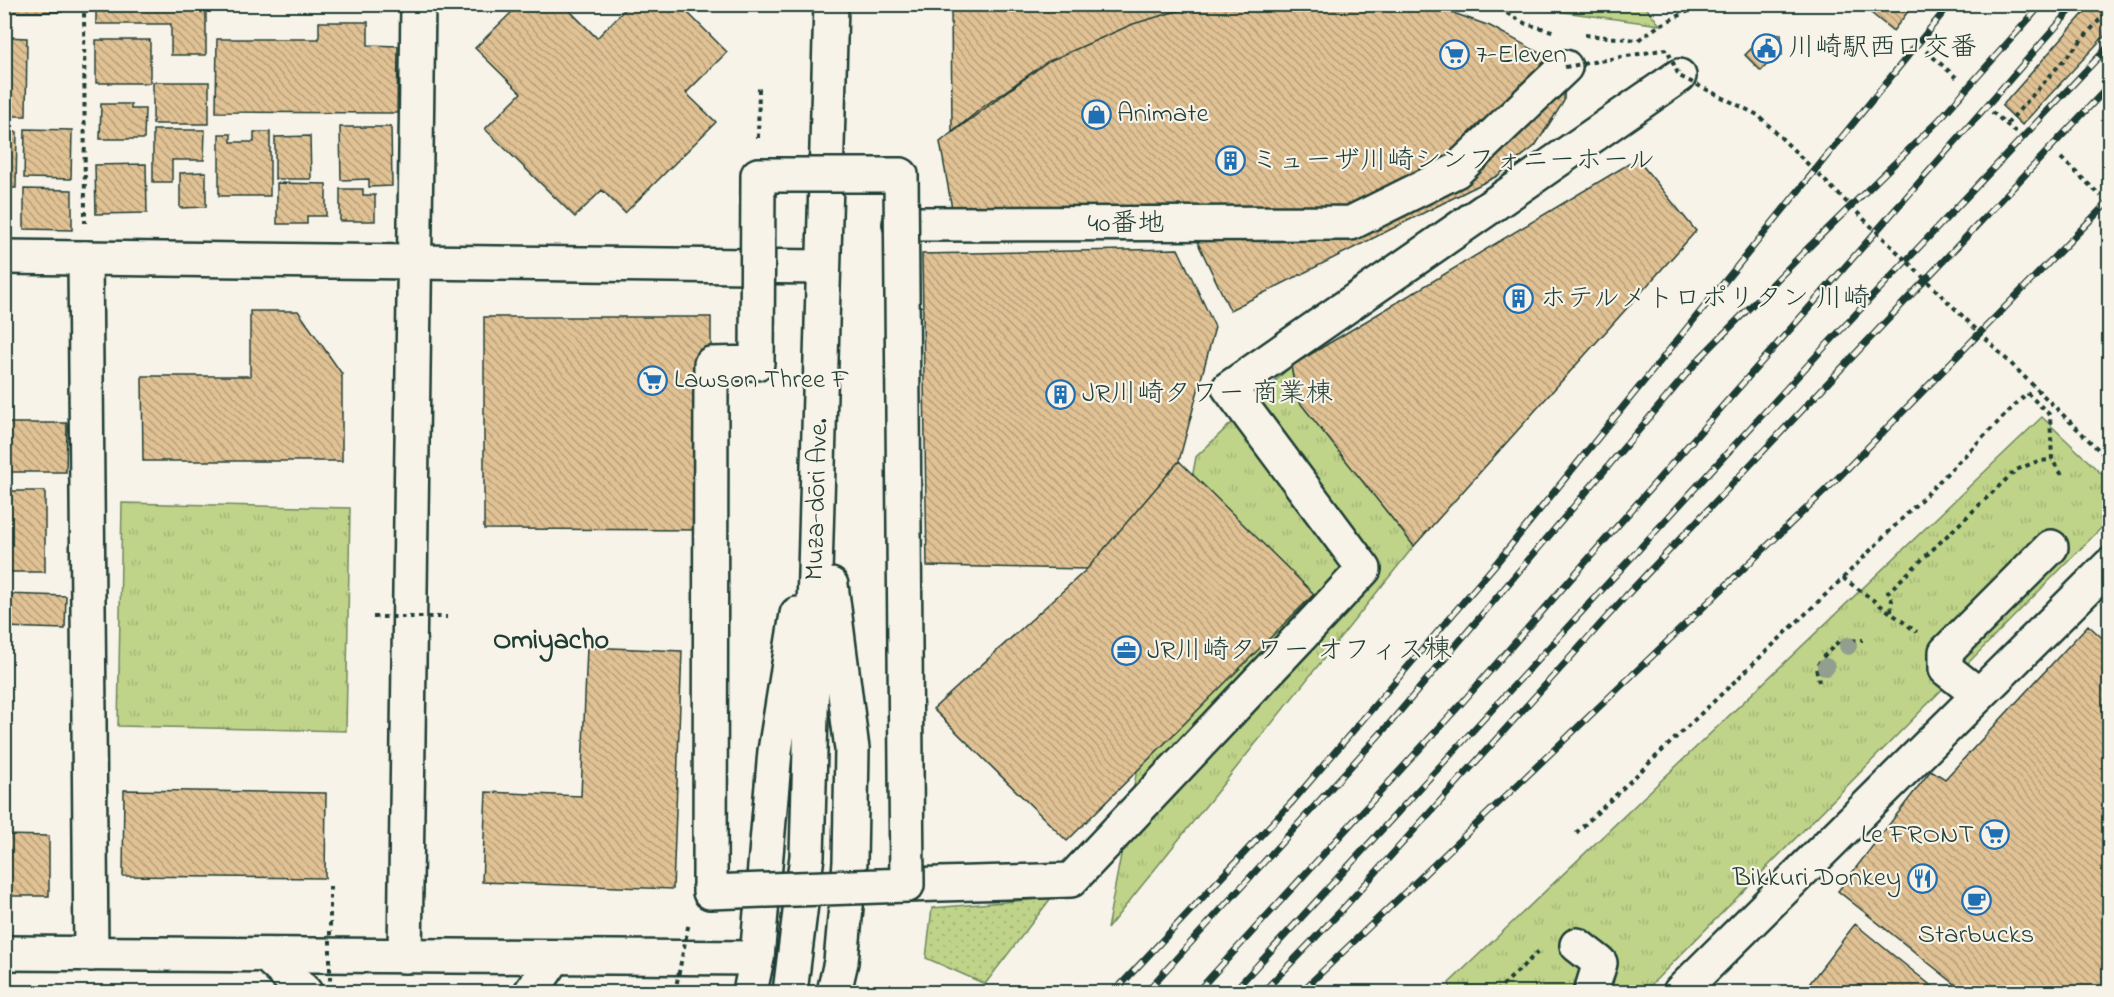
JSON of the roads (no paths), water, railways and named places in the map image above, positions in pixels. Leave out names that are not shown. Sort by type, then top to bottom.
[{"type":"street","points":[[405,956],[418,4]]},
{"type":"street","name":"Muza-dōri Ave.","points":[[790,993],[807,856],[831,4]]},
{"type":"street","name":"40番地","points":[[900,224],[1351,223],[1456,171],[1565,67]]},
{"type":"street","points":[[907,885],[900,224],[902,176],[758,175],[757,363],[711,364],[710,892],[1071,880],[1364,569],[1229,388],[1679,76]]},
{"type":"street","points":[[4,257],[822,267]]},
{"type":"street","points":[[85,258],[91,954]]},
{"type":"street","points":[[750,993],[757,958],[775,751],[818,479]]},
{"type":"street","points":[[818,479],[852,749],[850,862],[841,962],[834,993]]},
{"type":"street","points":[[1979,695],[1946,669],[1946,652],[2051,547]]},
{"type":"street","points":[[1680,993],[2109,565]]},
{"type":"street","points":[[1577,945],[1600,963],[1591,993]]},
{"type":"street","points":[[4,953],[757,958]]},
{"type":"street","points":[[266,955],[305,993]]},
{"type":"street","points":[[531,993],[555,957]]},
{"type":"railway","points":[[1114,992],[1293,801],[1494,566],[1950,4]]},
{"type":"railway","points":[[1146,992],[1390,723],[1700,358],[1939,120],[2042,4]]},
{"type":"railway","points":[[1197,992],[1460,705],[2076,4]]},
{"type":"railway","points":[[1233,992],[1819,353],[2110,45]]},
{"type":"railway","points":[[1263,992],[1340,912],[1625,597],[2110,85]]},
{"type":"railway","points":[[1301,992],[1833,483],[2110,200]]},
{"type":"place","name":"川崎駅西口交番","points":[[1767,48]]},
{"type":"place","name":"7-Eleven","points":[[1455,55]]},
{"type":"place","name":"Animate","points":[[1096,114]]},
{"type":"place","name":"ミューザ川崎シンフォニーホール","points":[[1230,161]]},
{"type":"place","name":"ホテルメトロポリタン 川崎","points":[[1519,299]]},
{"type":"place","name":"Lawson Three F","points":[[653,380]]},
{"type":"place","name":"JR川崎タワー 商業棟","points":[[1061,394]]},
{"type":"place","name":"JR川崎タワー オフィス棟","points":[[1126,651]]},
{"type":"place","name":"Le FRONT","points":[[1995,835]]},
{"type":"place","name":"Bikkuri Donkey","points":[[1922,878]]},
{"type":"place","name":"Starbucks","points":[[1976,900]]},
{"type":"district","name":"Omiyacho","points":[[551,641]]}]
